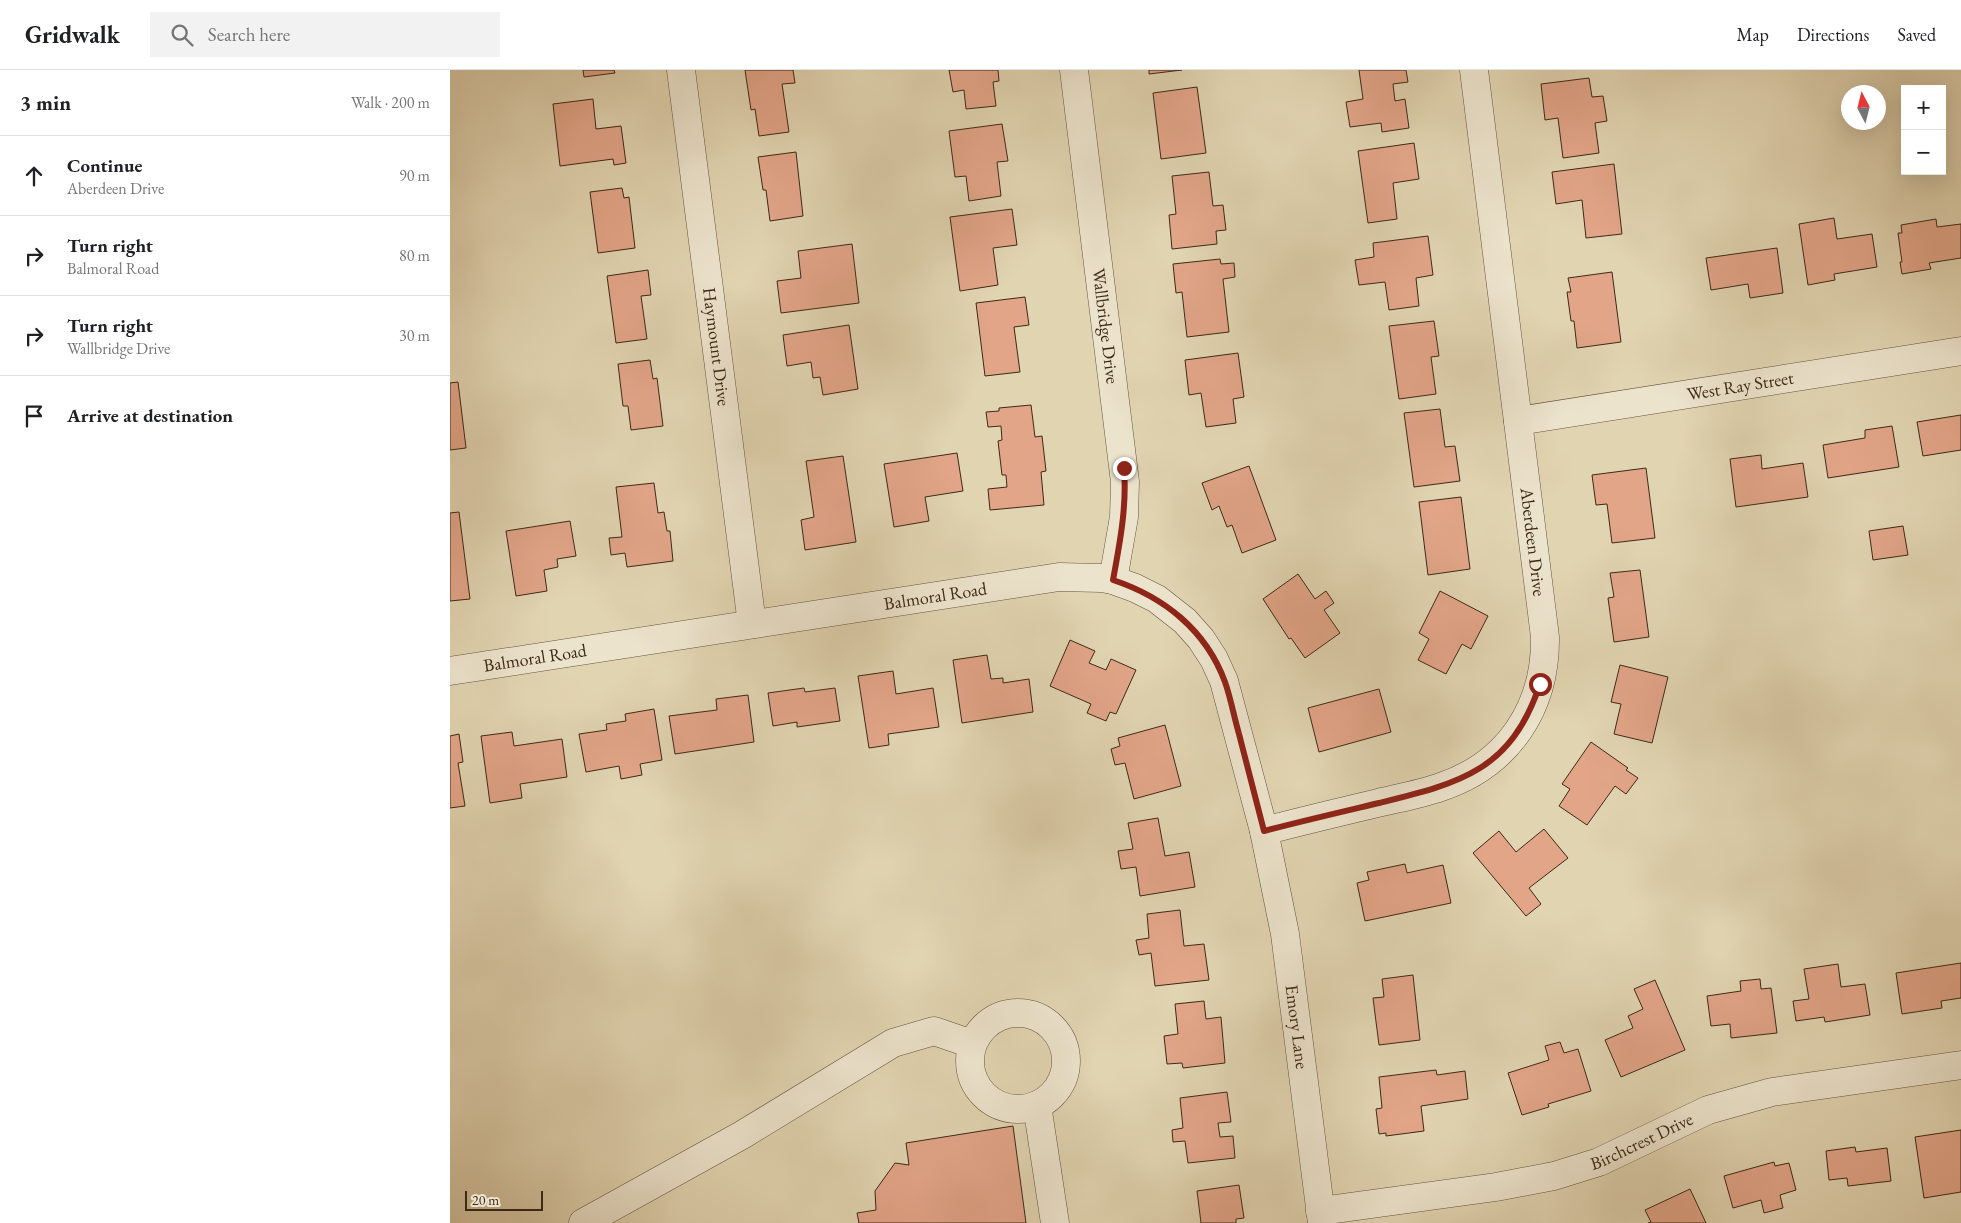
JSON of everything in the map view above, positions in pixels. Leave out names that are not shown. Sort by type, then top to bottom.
[{"type":"street","name":"Haymount Drive","points":[[681,70],[752,624]]},
{"type":"street","name":"Wallbridge Drive","points":[[1074,70],[1125,482],[1124,517],[1113,580]]},
{"type":"street","name":"Aberdeen Drive","points":[[1264,831],[1442,787],[1475,771],[1495,757],[1512,740],[1526,719],[1540,684],[1545,637],[1474,70]]},
{"type":"street","name":"West Ray Street","points":[[1518,421],[1961,351]]},
{"type":"street","name":"Balmoral Road","points":[[450,671],[1059,577],[1113,580],[1135,588],[1167,605],[1191,627],[1214,659],[1228,692],[1264,831]]},
{"type":"street","name":"Emory Lane","points":[[1264,831],[1287,945],[1321,1217]]},
{"type":"street","points":[[1017,1012],[1031,1014],[1046,1020],[1057,1032],[1065,1046],[1067,1062],[1064,1077],[1056,1091],[1044,1102],[1037,1105],[1030,1108],[1014,1109],[998,1105],[986,1098],[976,1086],[971,1073],[969,1058],[972,1044],[979,1032],[989,1021],[1002,1015],[1017,1012]]},
{"type":"street","points":[[583,1223],[742,1135],[893,1042],[934,1031],[972,1044]]},
{"type":"street","name":"Birchcrest Drive","points":[[1321,1217],[1554,1176],[1599,1162],[1708,1110],[1742,1099],[1772,1092],[1961,1065]]},
{"type":"street","points":[[1037,1105],[1055,1223]]},
{"type":"building","points":[[583,70],[614,70],[615,73],[584,77]]},
{"type":"building","points":[[745,70],[793,70],[795,83],[782,84],[789,132],[759,136],[755,109],[751,110]]},
{"type":"building","points":[[949,70],[998,70],[999,81],[993,82],[996,106],[966,109],[964,90],[953,92]]},
{"type":"building","points":[[1149,70],[1182,70],[1149,74]]},
{"type":"building","points":[[1359,70],[1406,70],[1408,82],[1393,84],[1395,101],[1405,99],[1409,128],[1382,132],[1381,123],[1350,127],[1346,102],[1363,99]]},
{"type":"building","points":[[1589,78],[1592,97],[1603,96],[1607,121],[1595,123],[1599,153],[1563,158],[1558,118],[1545,120],[1541,84]]},
{"type":"building","points":[[1197,87],[1206,153],[1161,159],[1153,93]]},
{"type":"building","points":[[593,99],[596,129],[621,126],[626,163],[614,165],[613,159],[560,166],[553,104]]},
{"type":"building","points":[[1002,124],[1008,161],[997,162],[1001,196],[969,201],[966,176],[955,177],[949,131]]},
{"type":"building","points":[[1414,143],[1419,179],[1393,183],[1397,219],[1368,223],[1358,151]]},
{"type":"building","points":[[796,152],[803,216],[770,221],[766,190],[763,190],[758,157]]},
{"type":"building","points":[[1614,164],[1622,234],[1586,238],[1582,200],[1556,204],[1552,172]]},
{"type":"building","points":[[1209,172],[1213,206],[1223,205],[1226,230],[1216,231],[1217,244],[1172,249],[1169,215],[1176,214],[1172,176]]},
{"type":"building","points":[[622,188],[624,198],[629,197],[635,248],[598,253],[590,192]]},
{"type":"building","points":[[1012,209],[1017,245],[993,248],[998,285],[960,291],[950,217]]},
{"type":"building","points":[[1834,218],[1837,239],[1872,234],[1877,267],[1834,274],[1835,280],[1808,285],[1799,224]]},
{"type":"building","points":[[1936,219],[1937,227],[1961,224],[1961,258],[1929,263],[1931,269],[1902,274],[1898,233],[1902,233],[1901,225]]},
{"type":"building","points":[[1428,236],[1433,275],[1416,278],[1419,306],[1389,310],[1385,282],[1359,285],[1355,260],[1374,257],[1373,243]]},
{"type":"building","points":[[852,244],[859,303],[781,313],[777,281],[801,278],[798,251]]},
{"type":"building","points":[[1777,248],[1783,293],[1750,298],[1748,284],[1711,290],[1706,258]]},
{"type":"building","points":[[1220,259],[1221,264],[1234,263],[1235,277],[1223,279],[1229,332],[1187,337],[1182,292],[1176,293],[1173,264]]},
{"type":"building","points":[[648,270],[651,295],[641,296],[647,339],[616,343],[607,276]]},
{"type":"building","points":[[1612,272],[1621,342],[1577,348],[1574,321],[1571,321],[1567,292],[1571,292],[1568,278]]},
{"type":"building","points":[[1025,297],[1029,325],[1014,327],[1020,372],[985,376],[976,303]]},
{"type":"building","points":[[1434,321],[1439,356],[1431,357],[1436,394],[1399,399],[1389,326]]},
{"type":"building","points":[[849,325],[858,389],[823,395],[820,377],[813,378],[811,362],[787,366],[783,335]]},
{"type":"building","points":[[1238,353],[1244,397],[1233,399],[1236,423],[1206,427],[1201,393],[1189,395],[1185,360]]},
{"type":"building","points":[[650,360],[653,379],[657,378],[663,426],[631,430],[628,406],[623,406],[618,364]]},
{"type":"building","points":[[458,382],[466,448],[450,450],[450,383]]},
{"type":"building","points":[[1031,405],[1035,437],[1042,436],[1046,471],[1041,472],[1044,505],[990,510],[988,489],[1007,487],[1006,475],[1002,475],[998,441],[1002,440],[1001,426],[988,427],[986,412],[999,411],[999,408]]},
{"type":"building","points":[[1440,409],[1445,447],[1455,446],[1460,481],[1414,487],[1404,413]]},
{"type":"building","points":[[1961,415],[1961,450],[1923,456],[1917,422]]},
{"type":"building","points":[[1892,426],[1899,467],[1828,478],[1823,445],[1865,438],[1865,430]]},
{"type":"building","points":[[957,453],[963,491],[925,497],[929,521],[894,527],[884,464]]},
{"type":"building","points":[[1761,455],[1762,469],[1803,463],[1808,497],[1736,507],[1730,459]]},
{"type":"building","points":[[843,456],[856,542],[805,550],[801,520],[814,517],[806,461]]},
{"type":"building","points":[[1249,466],[1276,540],[1242,553],[1232,525],[1227,527],[1219,506],[1212,510],[1202,483]]},
{"type":"building","points":[[1646,468],[1655,538],[1612,543],[1607,504],[1596,505],[1592,475]]},
{"type":"building","points":[[654,483],[658,513],[664,512],[667,531],[670,531],[673,561],[627,567],[625,553],[611,555],[609,538],[622,537],[616,487]]},
{"type":"building","points":[[1461,497],[1470,569],[1428,575],[1419,502]]},
{"type":"building","points":[[459,512],[470,599],[450,601],[450,513]]},
{"type":"building","points":[[570,521],[576,556],[557,559],[558,567],[544,570],[547,591],[516,596],[506,531]]},
{"type":"building","points":[[1903,526],[1908,555],[1873,560],[1869,531]]},
{"type":"building","points":[[1640,570],[1649,637],[1614,642],[1608,598],[1614,597],[1610,573]]},
{"type":"building","points":[[1298,574],[1315,599],[1326,591],[1334,603],[1324,610],[1340,633],[1305,658],[1291,638],[1289,639],[1263,599]]},
{"type":"building","points":[[1440,591],[1488,616],[1471,649],[1462,644],[1446,674],[1418,660],[1429,639],[1419,633]]},
{"type":"building","points":[[1070,640],[1095,651],[1089,663],[1106,670],[1111,659],[1136,670],[1116,714],[1110,712],[1106,721],[1087,713],[1091,704],[1050,686]]},
{"type":"building","points":[[987,655],[991,679],[1003,678],[1003,683],[1029,679],[1033,712],[962,723],[953,660]]},
{"type":"building","points":[[1620,665],[1668,677],[1652,743],[1614,734],[1621,704],[1611,702]]},
{"type":"building","points":[[893,671],[896,694],[933,688],[939,727],[888,734],[889,745],[869,748],[858,676]]},
{"type":"building","points":[[804,688],[805,692],[835,688],[840,721],[797,727],[797,722],[773,726],[768,693]]},
{"type":"building","points":[[1379,689],[1391,732],[1319,752],[1308,708]]},
{"type":"building","points":[[748,695],[754,742],[675,754],[669,716],[717,710],[716,699]]},
{"type":"building","points":[[654,709],[662,760],[640,764],[642,775],[621,779],[619,766],[586,772],[579,734],[607,730],[606,724],[626,721],[625,714]]},
{"type":"building","points":[[1165,725],[1181,786],[1134,799],[1125,763],[1115,765],[1111,749],[1120,746],[1118,738]]},
{"type":"building","points":[[512,732],[514,746],[562,739],[567,777],[520,784],[522,798],[490,803],[481,736]]},
{"type":"building","points":[[459,734],[463,762],[458,763],[465,806],[450,808],[450,736]]},
{"type":"building","points":[[1591,742],[1628,768],[1626,770],[1638,778],[1626,794],[1615,786],[1587,825],[1559,806],[1570,789],[1562,784]]},
{"type":"building","points":[[1158,818],[1165,856],[1189,852],[1195,887],[1140,896],[1136,867],[1121,869],[1118,851],[1133,849],[1128,823]]},
{"type":"building","points":[[1544,829],[1568,858],[1529,888],[1541,904],[1526,916],[1473,853],[1499,831],[1516,852]]},
{"type":"building","points":[[1405,864],[1407,873],[1443,865],[1451,903],[1365,921],[1357,883],[1369,880],[1367,872]]},
{"type":"building","points":[[1180,910],[1184,946],[1204,944],[1209,980],[1155,986],[1151,953],[1139,955],[1136,940],[1149,938],[1147,914]]},
{"type":"building","points":[[1961,963],[1961,998],[1941,1001],[1942,1008],[1902,1014],[1896,973]]},
{"type":"building","points":[[1838,964],[1841,987],[1865,984],[1870,1015],[1825,1022],[1824,1017],[1796,1021],[1793,1001],[1809,999],[1804,969]]},
{"type":"building","points":[[1413,975],[1420,1040],[1379,1045],[1373,998],[1384,997],[1382,979]]},
{"type":"building","points":[[1760,979],[1761,989],[1771,988],[1777,1033],[1731,1038],[1730,1024],[1711,1026],[1707,996],[1741,991],[1740,981]]},
{"type":"building","points":[[1655,980],[1685,1050],[1621,1077],[1605,1040],[1633,1028],[1628,1016],[1643,1009],[1634,989]]},
{"type":"building","points":[[1204,1001],[1206,1019],[1221,1017],[1225,1063],[1183,1068],[1182,1063],[1167,1064],[1164,1036],[1178,1034],[1175,1004]]},
{"type":"building","points":[[1560,1042],[1564,1053],[1578,1049],[1591,1091],[1548,1104],[1549,1107],[1522,1115],[1508,1073],[1549,1060],[1545,1046]]},
{"type":"building","points":[[1436,1070],[1437,1075],[1465,1071],[1468,1099],[1421,1106],[1424,1131],[1386,1136],[1386,1133],[1379,1134],[1376,1109],[1382,1108],[1379,1077]]},
{"type":"building","points":[[1227,1092],[1231,1122],[1218,1123],[1220,1137],[1233,1136],[1235,1158],[1188,1163],[1185,1141],[1173,1142],[1172,1130],[1183,1128],[1180,1098]]},
{"type":"building","points":[[1013,1126],[1026,1223],[859,1223],[857,1213],[876,1210],[875,1191],[895,1163],[909,1165],[906,1143]]},
{"type":"building","points":[[1961,1130],[1961,1192],[1924,1198],[1915,1137]]},
{"type":"building","points":[[1855,1147],[1856,1152],[1887,1148],[1891,1181],[1848,1186],[1847,1178],[1829,1180],[1826,1151]]},
{"type":"building","points":[[1774,1162],[1775,1166],[1789,1163],[1796,1190],[1780,1195],[1783,1208],[1764,1213],[1761,1200],[1733,1208],[1724,1176]]},
{"type":"building","points":[[1239,1185],[1244,1218],[1236,1219],[1236,1223],[1201,1223],[1197,1191]]},
{"type":"building","points":[[1690,1189],[1706,1223],[1648,1223],[1651,1222],[1645,1210]]},
{"type":"route","points":[[1124,468],[1123,529],[1113,580],[1135,588],[1167,605],[1201,639],[1214,659],[1228,692],[1264,831],[1442,787],[1475,771],[1495,757],[1512,740],[1532,708],[1540,684]]}]
